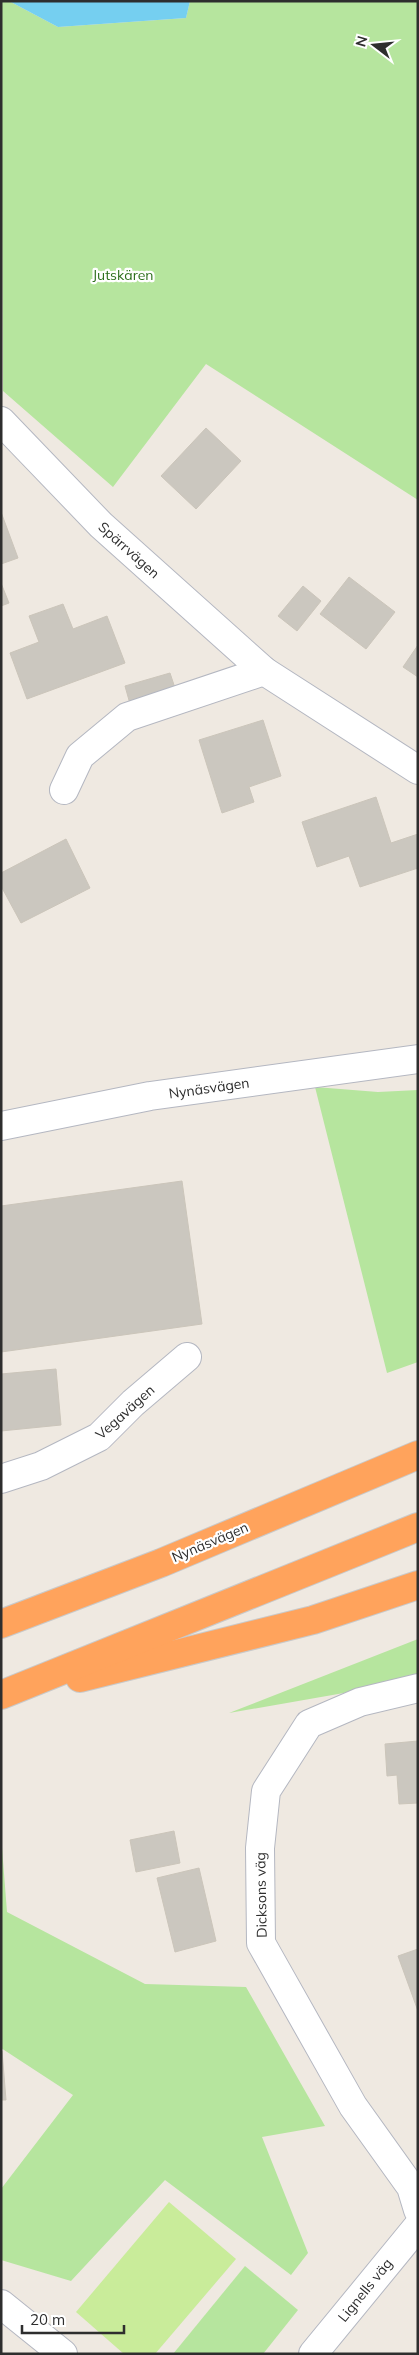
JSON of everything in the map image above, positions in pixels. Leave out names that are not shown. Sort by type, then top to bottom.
[{"type":"highway","name":"Nynäsvägen","points":[[1,1624],[161,1563],[418,1455]]},
{"type":"highway","points":[[1,1696],[418,1527]]},
{"type":"highway","points":[[1,1696],[313,1620],[418,1585]]},
{"type":"street","name":"Spärrvägen","points":[[1,421],[100,525],[264,671],[418,770]]},
{"type":"street","points":[[64,790],[80,756],[128,717],[264,671]]},
{"type":"street","name":"Nynäsvägen","points":[[1,1126],[150,1096],[418,1059]]},
{"type":"street","name":"Vegavägen","points":[[1,1479],[41,1466],[99,1438],[133,1404],[187,1357]]},
{"type":"street","name":"Dicksons väg","points":[[418,1688],[360,1702],[309,1724],[266,1791],[260,1848],[261,1943],[353,2106],[411,2187],[418,2210]]},
{"type":"street","name":"Lignells väg","points":[[313,2354],[418,2226]]},
{"type":"street","points":[[1,2304],[63,2354]]},
{"type":"green space","name":"Jutskären","points":[[1,1],[9,1],[58,27],[186,18],[190,1],[418,1],[418,500],[206,364],[113,487],[3,391]]},
{"type":"green space","points":[[315,1087],[378,1092],[418,1090],[418,1362],[387,1373]]},
{"type":"green space","points":[[418,1639],[418,1680],[229,1713]]},
{"type":"green space","points":[[1,1835],[7,1912],[145,1984],[246,1987],[325,2126],[262,2137],[308,2253],[291,2275],[165,2180],[71,2281],[1,2260],[1,2189],[73,2095],[1,2048]]},
{"type":"green space","points":[[169,2202],[236,2259],[155,2354],[124,2354],[76,2312]]},
{"type":"green space","points":[[245,2266],[298,2310],[263,2354],[173,2354]]},
{"type":"water","points":[[9,1],[190,1],[186,18],[58,27]]},
{"type":"building","points":[[206,428],[241,461],[196,509],[161,476]]},
{"type":"building","points":[[1,512],[18,558],[1,564]]},
{"type":"building","points":[[349,577],[395,612],[366,649],[320,614]]},
{"type":"building","points":[[1,583],[9,603],[1,606]]},
{"type":"building","points":[[303,586],[321,601],[297,631],[278,616]]},
{"type":"building","points":[[63,604],[73,629],[107,616],[125,663],[27,699],[10,653],[39,642],[29,616]]},
{"type":"building","points":[[418,645],[418,677],[403,667]]},
{"type":"building","points":[[170,673],[178,697],[132,711],[125,686]]},
{"type":"building","points":[[263,720],[281,776],[249,787],[254,802],[222,813],[199,740]]},
{"type":"building","points":[[376,797],[391,843],[418,834],[418,868],[360,887],[349,856],[317,867],[302,822]]},
{"type":"building","points":[[66,839],[90,888],[21,923],[1,886],[1,873]]},
{"type":"building","points":[[182,1181],[202,1324],[1,1352],[1,1206]]},
{"type":"building","points":[[56,1369],[61,1425],[1,1431],[1,1374]]},
{"type":"building","points":[[418,1741],[418,1803],[399,1804],[397,1775],[387,1776],[385,1744]]},
{"type":"building","points":[[174,1831],[180,1863],[136,1872],[130,1840]]},
{"type":"building","points":[[199,1868],[216,1941],[175,1952],[157,1878]]},
{"type":"building","points":[[418,1949],[418,2011],[398,1956]]},
{"type":"building","points":[[2,2051],[6,2100],[1,2100]]}]
